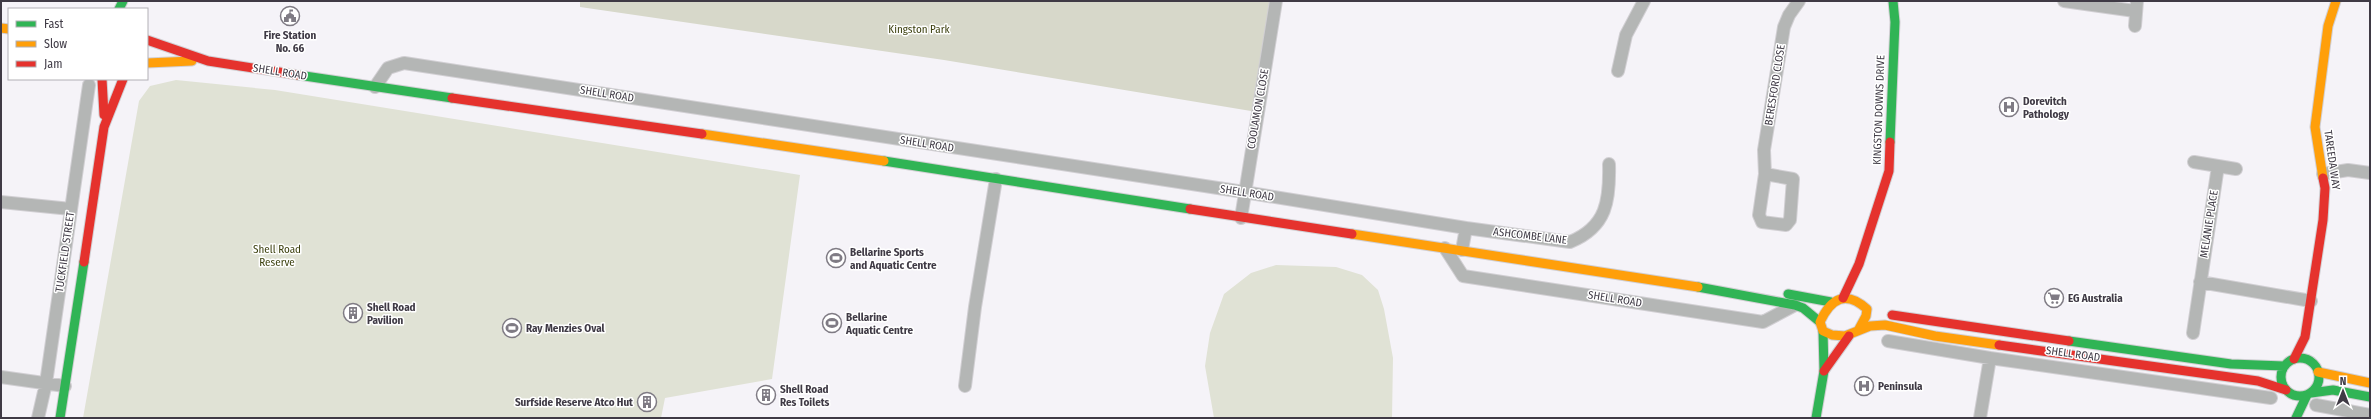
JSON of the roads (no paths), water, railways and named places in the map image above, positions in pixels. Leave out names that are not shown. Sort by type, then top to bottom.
[{"type":"main road","name":"KINGSTON DOWNS DRIVE","points":[[1843,298],[1859,264],[1889,171],[1895,22],[1893,1]]},
{"type":"main road","name":"TAREEDA WAY","points":[[2294,359],[2305,337],[2308,323],[2325,204],[2323,174],[2315,127],[2328,26],[2336,1]]},
{"type":"main road","name":"SHELL ROAD","points":[[148,40],[169,49],[208,61],[376,87],[721,136],[1241,218],[1462,250],[1728,292],[1795,305],[1803,308],[1821,326]]},
{"type":"main road","name":"SHELL ROAD","points":[[148,63],[208,61]]},
{"type":"main road","name":"TUCKFIELD STREET","points":[[60,418],[104,127],[102,80]]},
{"type":"main road","name":"TUCKFIELD STREET","points":[[104,127],[122,80]]},
{"type":"main road","name":"KINGSTON DOWNS DRIVE","points":[[1859,264],[1861,290],[1871,309]]},
{"type":"main road","name":"SHELL ROAD","points":[[1728,292],[1786,294],[1831,302]]},
{"type":"main road","points":[[1816,418],[1824,371],[1821,326],[1824,311],[1831,302],[1843,298],[1853,299],[1871,309],[1859,329],[1849,336],[1824,371]]},
{"type":"main road","name":"SHELL ROAD","points":[[1871,309],[2114,348],[2231,364],[2284,366]]},
{"type":"main road","name":"TAREEDA WAY","points":[[2308,323],[2308,348],[2316,368]]},
{"type":"main road","name":"SHELL ROAD","points":[[1859,329],[1876,325],[1890,325],[1935,336],[2258,382],[2289,393]]},
{"type":"main road","points":[[1821,326],[1835,338],[1849,336]]},
{"type":"main road","points":[[2112,360],[2114,348]]},
{"type":"main road","points":[[2295,418],[2289,393],[2281,377],[2284,366],[2294,359],[2305,359],[2316,368],[2370,383]]},
{"type":"main road","points":[[2295,418],[2309,394],[2319,382],[2316,368]]},
{"type":"main road","points":[[2289,393],[2309,394],[2320,390],[2336,389],[2370,397]]},
{"type":"street","name":"COOLAMON CLOSE","points":[[1241,218],[1276,1]]},
{"type":"street","points":[[1618,71],[1626,35],[1644,1]]},
{"type":"street","name":"BERESFORD CLOSE","points":[[1765,174],[1793,179],[1790,220],[1786,224],[1765,223],[1759,219],[1765,174],[1764,150],[1784,27],[1789,15],[1799,1]]},
{"type":"street","points":[[2064,1],[2136,6],[2135,26]]},
{"type":"street","name":"SHELL ROAD","points":[[376,87],[388,68],[404,64],[1244,192],[1466,228]]},
{"type":"street","name":"TUCKFIELD STREET","points":[[38,418],[46,383],[89,85]]},
{"type":"street","points":[[2194,162],[2236,170]]},
{"type":"street","name":"ASHCOMBE LANE","points":[[1466,228],[1570,242],[1584,236],[1594,227],[1603,213],[1610,192],[1609,164]]},
{"type":"street","name":"MELANIE PLACE","points":[[2193,333],[2218,166]]},
{"type":"street","points":[[2323,174],[2348,170],[2370,173]]},
{"type":"street","points":[[965,386],[974,312],[996,179]]},
{"type":"street","points":[[1,202],[71,209]]},
{"type":"street","points":[[1462,250],[1466,228]]},
{"type":"street","name":"SHELL ROAD","points":[[1445,248],[1463,276],[1764,322],[1795,305]]},
{"type":"street","points":[[2200,282],[2311,301]]},
{"type":"street","name":"SHELL ROAD","points":[[1888,341],[1990,358],[2271,398]]},
{"type":"street","points":[[1980,418],[1990,358]]},
{"type":"street","points":[[1,377],[65,386]]},
{"type":"street","points":[[2316,405],[2370,415]]},
{"type":"place","name":"Fire Station No. 66","points":[[290,16]]},
{"type":"place","name":"Dorevitch Pathology","points":[[2009,107]]},
{"type":"place","name":"Bellarine Sports and Aquatic Centre","points":[[836,258]]},
{"type":"place","name":"EG Australia","points":[[2054,298]]},
{"type":"place","name":"Shell Road Pavilion","points":[[353,313]]},
{"type":"place","name":"Bellarine Aquatic Centre","points":[[832,323]]},
{"type":"place","name":"Ray Menzies Oval","points":[[512,328]]},
{"type":"place","name":"Peninsula","points":[[1864,386]]},
{"type":"place","name":"Shell Road Res Toilets","points":[[766,395]]},
{"type":"place","name":"Surfside Reserve Atco Hut","points":[[647,402]]},
{"type":"park label","name":"Kingston Park","points":[[919,29]]},
{"type":"park label","name":"Shell Road Reserve","points":[[277,255]]}]
